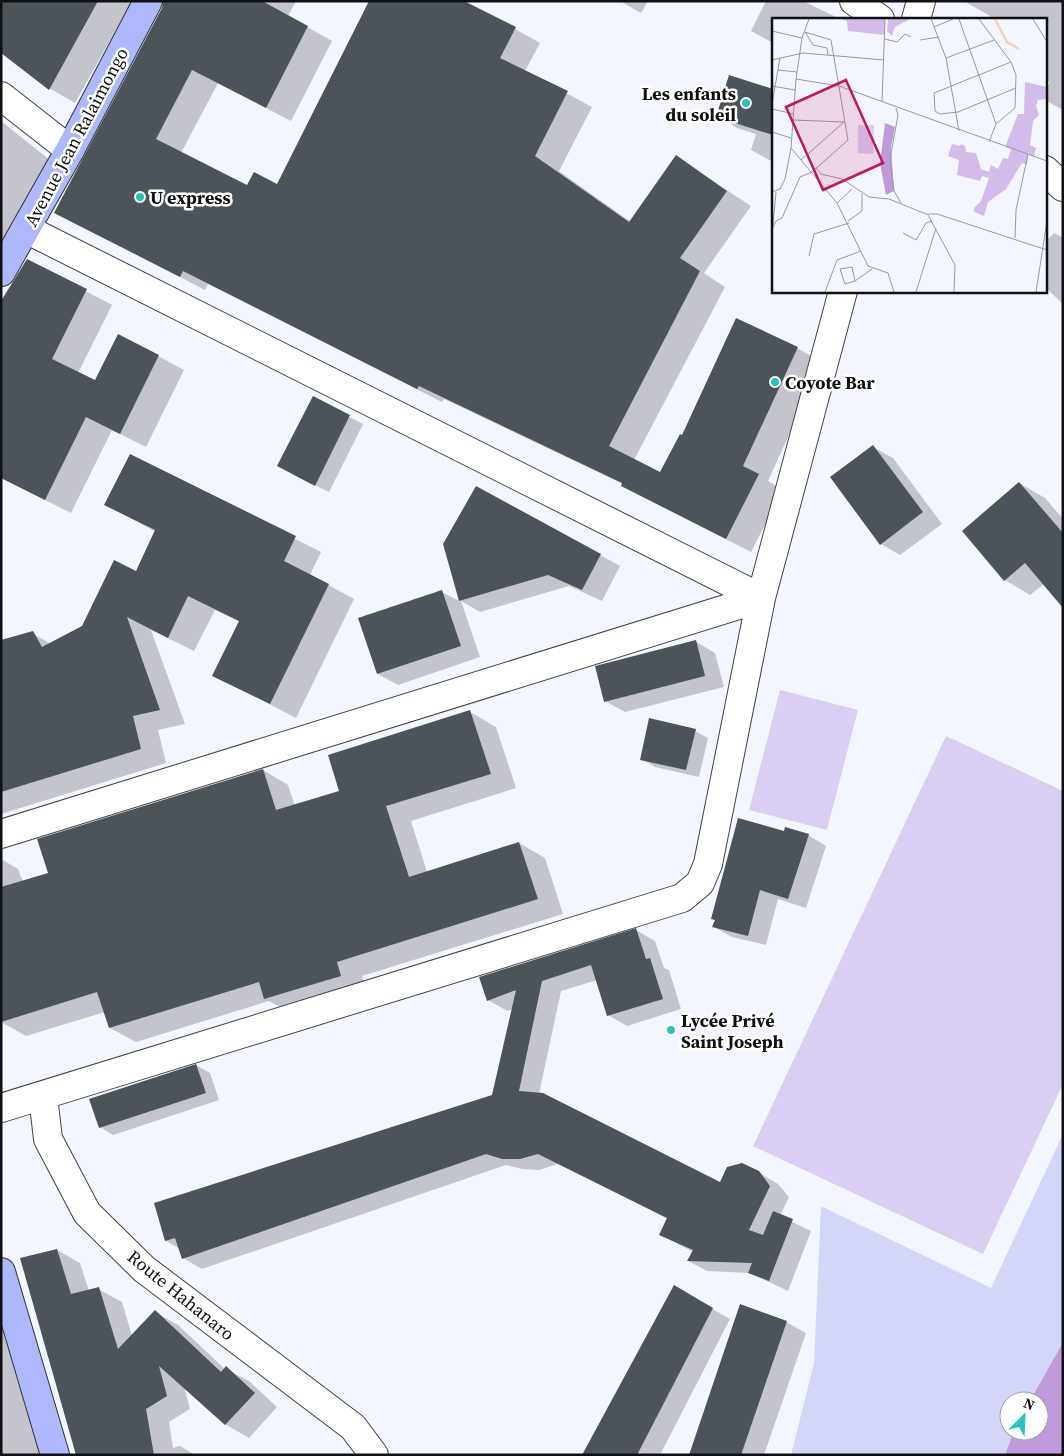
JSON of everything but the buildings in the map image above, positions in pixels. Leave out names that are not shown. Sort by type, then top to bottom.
[{"type":"main road","name":"Avenue Jean Ralaimongo","points":[[1,272],[70,150],[148,1]]},
{"type":"main road","points":[[1,1272],[55,1455]]},
{"type":"street","points":[[854,1],[879,18]]},
{"type":"street","points":[[916,18],[921,1]]},
{"type":"street","points":[[1,96],[70,150]]},
{"type":"street","points":[[1046,171],[1063,187]]},
{"type":"street","points":[[26,229],[761,598]]},
{"type":"street","points":[[1,1108],[682,898],[700,883],[708,864],[761,598],[843,292]]},
{"type":"street","points":[[1,834],[761,598]]},
{"type":"street","name":"Route Hahanaro","points":[[43,1096],[48,1138],[86,1213],[144,1269],[353,1427],[374,1455]]},
{"type":"shaded area","points":[[780,690],[858,710],[827,830],[749,810]]},
{"type":"shaded area","points":[[946,736],[1063,791],[1063,1084],[983,1254],[753,1146]]},
{"type":"shaded area","points":[[1063,1134],[1063,1342],[1036,1391],[999,1391],[999,1441],[1010,1441],[1005,1455],[791,1455],[814,1363],[821,1206],[991,1288]]},
{"type":"shaded area","points":[[1063,1342],[1063,1455],[1005,1455],[1010,1441],[1049,1441],[1049,1391],[1036,1391]]},
{"type":"place","name":"Les enfants du soleil","points":[[746,103]]},
{"type":"place","name":"U express","points":[[140,197]]},
{"type":"place","name":"Coyote Bar","points":[[775,382]]},
{"type":"place","name":"Lycée Privé Saint Joseph","points":[[671,1030]]}]
